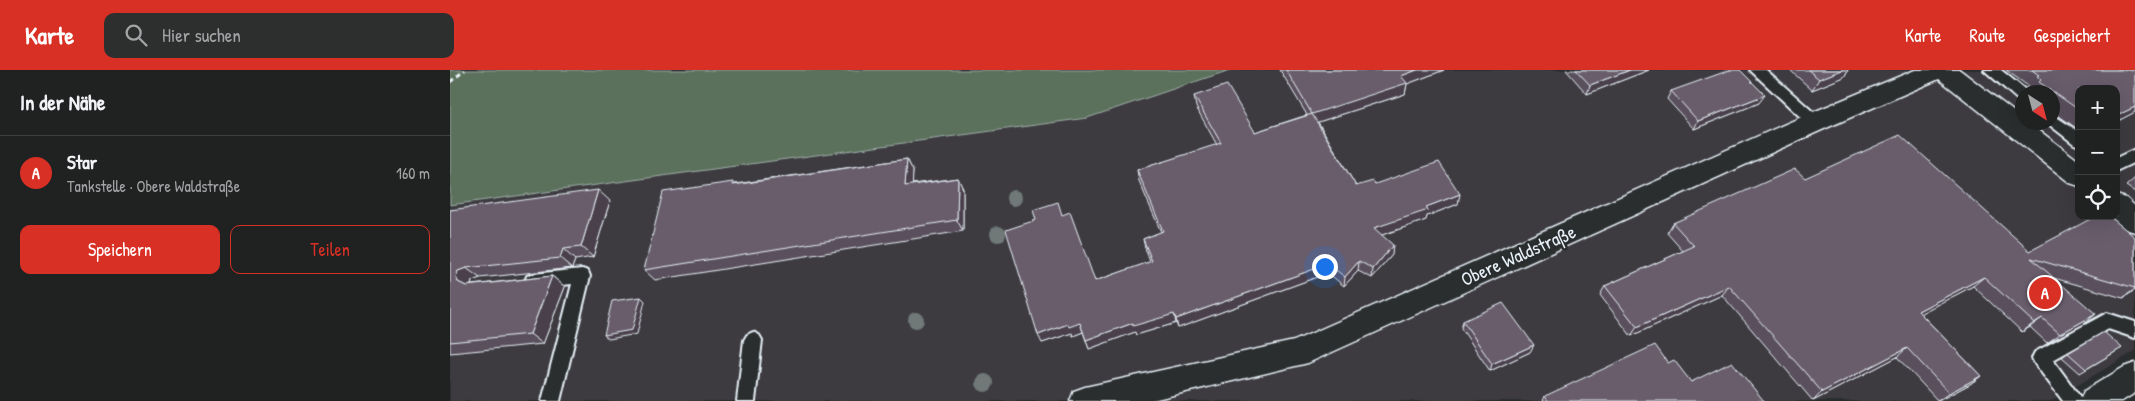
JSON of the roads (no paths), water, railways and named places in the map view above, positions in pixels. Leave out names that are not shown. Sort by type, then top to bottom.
[{"type":"street","name":"Obere Waldstraße","points":[[1084,401],[1297,354],[1815,122],[1938,70]]},
{"type":"street","points":[[1944,70],[2078,175]]},
{"type":"street","points":[[2120,209],[2135,220]]},
{"type":"street","points":[[2095,401],[2135,377]]},
{"type":"lane","points":[[1757,70],[1815,122]]},
{"type":"lane","points":[[1991,70],[2015,89]]},
{"type":"lane","points":[[2060,125],[2075,137]]},
{"type":"lane","points":[[2120,163],[2135,155]]},
{"type":"lane","points":[[517,283],[582,276],[551,401]]},
{"type":"lane","points":[[2074,401],[2041,358],[2107,322],[2135,330]]},
{"type":"lane","points":[[746,401],[753,340]]},
{"type":"place","name":"Star","points":[[2045,293]]}]
